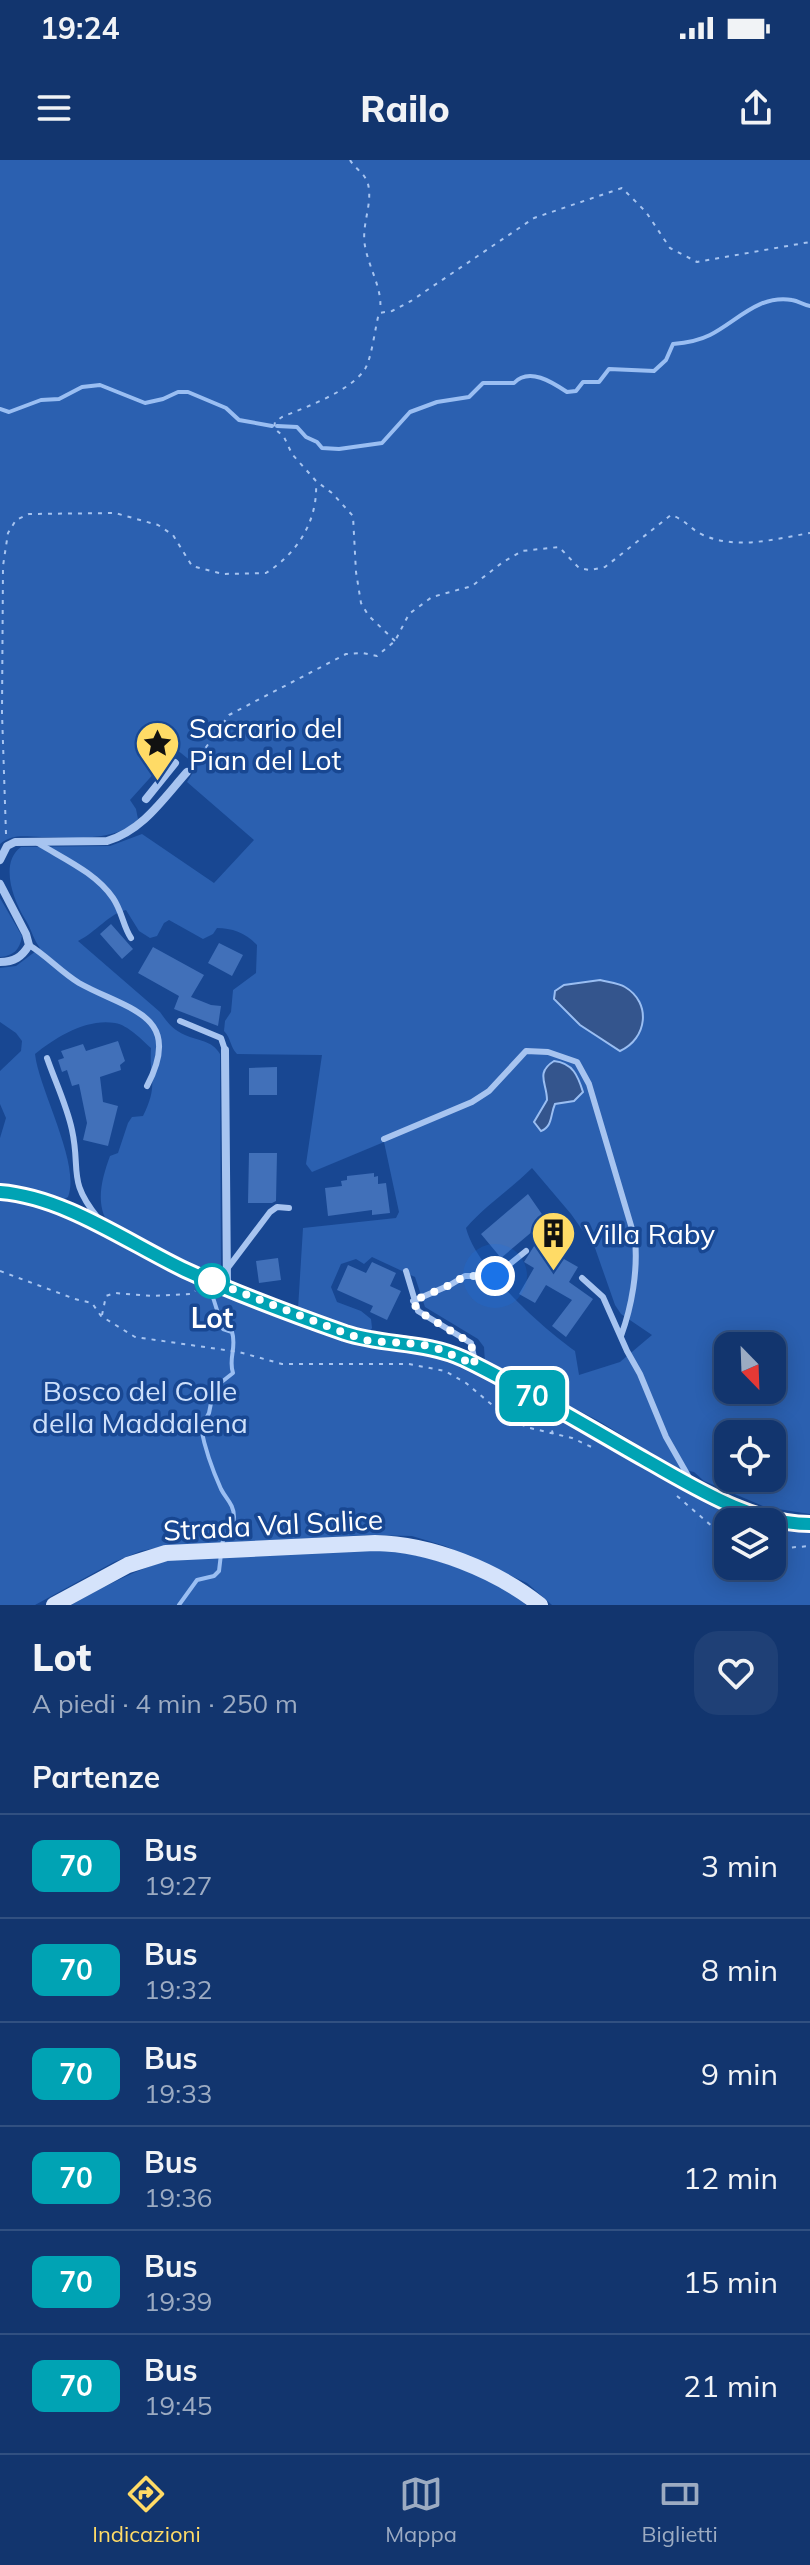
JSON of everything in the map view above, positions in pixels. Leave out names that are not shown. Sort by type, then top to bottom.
[{"type":"street","points":[[146,799],[175,763]]},
{"type":"street","points":[[0,860],[7,846],[15,842],[107,841],[120,837],[140,825],[187,772]]},
{"type":"street","points":[[0,884],[29,945],[19,958],[0,962]]},
{"type":"street","points":[[225,1050],[227,1287]]},
{"type":"street","points":[[0,1192],[37,1200],[105,1227],[156,1256],[209,1280],[357,1337],[439,1349],[475,1365],[695,1488],[769,1518],[810,1524]]},
{"type":"street","name":"Strada Val Salice","points":[[54,1605],[128,1565],[166,1553],[335,1544],[397,1544],[438,1552],[511,1585],[540,1605]]},
{"type":"lane","points":[[35,841],[103,886],[120,909],[125,929],[131,938]]},
{"type":"lane","points":[[29,945],[78,982],[135,1008],[145,1016],[161,1045],[156,1070],[147,1086]]},
{"type":"lane","points":[[180,1021],[221,1038],[225,1050]]},
{"type":"lane","points":[[384,1139],[472,1102],[489,1091],[526,1051],[548,1052],[577,1062],[589,1084],[600,1116],[635,1239],[637,1258],[627,1320],[621,1336]]},
{"type":"lane","points":[[47,1058],[73,1133],[75,1175],[80,1193],[105,1227]]},
{"type":"lane","points":[[227,1269],[270,1212],[277,1207],[289,1208]]},
{"type":"lane","points":[[413,1301],[465,1276],[495,1276],[526,1251]]},
{"type":"lane","points":[[406,1271],[418,1311],[471,1343],[475,1365]]},
{"type":"lane","points":[[582,1278],[603,1297],[666,1437],[695,1488]]},
{"type":"path","points":[[350,160],[368,184],[370,195],[364,244],[382,296],[366,367],[346,387],[275,422],[274,428],[316,481],[353,516],[361,603],[368,615],[395,641]]},
{"type":"path","points":[[379,313],[392,311],[411,301],[534,218],[622,188],[646,212],[670,248],[697,262],[810,242]]},
{"type":"path","points":[[7,846],[2,713],[3,566],[8,533],[16,520],[29,514],[115,513],[158,525],[173,535],[192,566],[223,574],[266,573],[290,552],[308,527],[317,503],[316,481]]},
{"type":"path","points":[[187,772],[229,715],[346,654],[377,656],[395,641],[409,614],[432,597],[472,586],[522,551],[559,547],[579,568],[590,570],[605,567],[671,515],[685,520],[699,533],[725,543],[756,542],[810,533]]},
{"type":"path","points":[[0,1271],[92,1303],[101,1316],[135,1337],[239,1352],[282,1364],[409,1364],[445,1371],[466,1383],[510,1420],[572,1438],[604,1453]]},
{"type":"path","points":[[101,1316],[106,1296],[115,1293],[152,1296],[192,1294],[209,1280]]},
{"type":"path","points":[[548,1416],[553,1434]]},
{"type":"path","points":[[673,1492],[714,1528]]},
{"type":"path","points":[[786,1548],[810,1546]]},
{"type":"green space","points":[[0,160],[810,160],[810,1514],[765,1507],[730,1492],[786,1492],[786,1420],[714,1420],[714,1485],[694,1472],[676,1468],[597,1420],[485,1363],[484,1347],[478,1339],[425,1307],[415,1277],[372,1257],[364,1264],[356,1259],[341,1264],[331,1287],[337,1302],[361,1311],[371,1319],[372,1328],[368,1335],[298,1309],[303,1228],[396,1218],[399,1212],[384,1142],[312,1172],[306,1164],[322,1055],[237,1054],[233,1048],[224,1031],[225,1021],[231,1012],[233,990],[256,973],[257,945],[238,932],[217,928],[203,939],[169,920],[157,936],[150,938],[139,931],[126,910],[78,941],[160,1012],[174,1028],[209,1043],[220,1054],[221,1267],[210,1274],[108,1223],[104,1215],[101,1190],[110,1156],[118,1153],[132,1117],[143,1116],[152,1088],[151,1048],[120,1024],[104,1022],[83,1026],[62,1035],[35,1054],[69,1166],[68,1197],[60,1201],[0,1186],[0,1138],[6,1118],[0,1104],[0,1071],[21,1051],[22,1041],[0,1022],[0,968],[16,966],[40,948],[12,891],[10,871],[15,854],[21,847],[110,846],[142,834],[214,883],[254,840],[187,782],[197,766],[176,749],[130,800],[138,819],[129,827],[93,837],[10,838],[0,844]],"holes":[[[532,1168],[595,1248],[621,1314],[652,1335],[620,1362],[579,1375],[575,1351],[545,1327],[496,1278],[482,1261],[466,1228]]]},
{"type":"green space","points":[[0,898],[22,936],[15,951],[0,957]]},
{"type":"green space","name":"Bosco del Colle della Maddalena","points":[[0,1200],[29,1204],[77,1221],[179,1272],[450,1358],[732,1508],[714,1508],[714,1580],[786,1580],[786,1527],[810,1530],[810,1605],[552,1605],[527,1583],[445,1546],[412,1536],[366,1535],[166,1546],[141,1551],[114,1562],[35,1605],[0,1605]]},
{"type":"green space","points":[[377,1549],[415,1555],[456,1567],[494,1584],[526,1605],[71,1605],[135,1572],[176,1558]]},
{"type":"shaded area","points":[[600,980],[625,987],[634,994],[642,1011],[641,1030],[620,1051],[580,1025],[554,999],[555,991],[564,985]]},
{"type":"shaded area","points":[[554,1061],[566,1064],[574,1071],[583,1092],[574,1101],[555,1104],[549,1123],[541,1131],[534,1122],[547,1100],[543,1074]]},
{"type":"building","points":[[111,924],[133,949],[122,959],[100,934]]},
{"type":"building","points":[[219,943],[243,955],[232,976],[208,963]]},
{"type":"building","points":[[153,947],[204,975],[191,997],[221,1006],[218,1026],[174,1009],[179,996],[138,973]]},
{"type":"building","points":[[118,1041],[125,1061],[120,1065],[121,1070],[100,1077],[103,1102],[118,1106],[108,1146],[83,1140],[87,1123],[79,1084],[72,1086],[67,1070],[62,1072],[58,1060],[64,1058],[61,1051],[83,1044],[86,1051]]},
{"type":"building","points":[[277,1067],[277,1095],[249,1095],[249,1068]]},
{"type":"building","points":[[249,1153],[277,1153],[276,1201],[248,1203]]},
{"type":"building","points":[[374,1173],[374,1177],[378,1176],[378,1184],[386,1183],[390,1213],[372,1215],[372,1210],[328,1216],[325,1188],[342,1186],[341,1181],[347,1180],[347,1176]]},
{"type":"building","points":[[528,1194],[546,1220],[501,1258],[481,1234]]},
{"type":"building","name":"Villa Raby","points":[[536,1243],[578,1267],[569,1282],[593,1299],[566,1337],[552,1326],[572,1300],[546,1285],[535,1303],[519,1294],[534,1268],[524,1262]]},
{"type":"building","points":[[278,1258],[281,1280],[259,1283],[256,1261]]},
{"type":"building","points":[[372,1262],[396,1273],[390,1286],[401,1291],[387,1320],[370,1312],[373,1306],[337,1290],[348,1265],[366,1273]]},
{"type":"waterway","points":[[277,426],[297,427],[322,448],[339,449],[382,443],[410,412],[437,402],[469,397],[483,383],[514,383],[520,378],[533,376],[567,392],[576,391],[583,382],[599,382],[609,369],[654,371],[666,360],[673,344],[705,337],[748,310],[769,301],[792,300],[810,306]]},
{"type":"waterway","points":[[0,409],[9,412],[41,400],[59,399],[82,387],[100,385],[145,403],[178,392],[188,392],[226,408],[239,420],[272,426]]},
{"type":"waterway","points":[[210,1288],[223,1329],[232,1332],[234,1343],[233,1373],[214,1388],[209,1413],[201,1428],[215,1474],[234,1512],[234,1521],[222,1545]]},
{"type":"waterway","points":[[179,1605],[197,1580],[214,1576],[219,1571],[221,1554]]},
{"type":"bus line","name":"70","points":[[0,1192],[21,1195],[83,1217],[156,1256],[299,1317],[369,1341],[420,1344],[439,1349],[514,1386],[695,1488],[769,1518],[810,1524]]},
{"type":"place","name":"Sacrario del Pian del Lot","points":[[158,783]]},
{"type":"place","name":"Villa Raby","points":[[553,1273]]},
{"type":"place","name":"Lot","points":[[212,1281]]},
{"type":"route","points":[[212,1281],[209,1280],[299,1317],[369,1341],[420,1344],[475,1365],[471,1343],[418,1311],[413,1301],[465,1276],[495,1276]]}]
